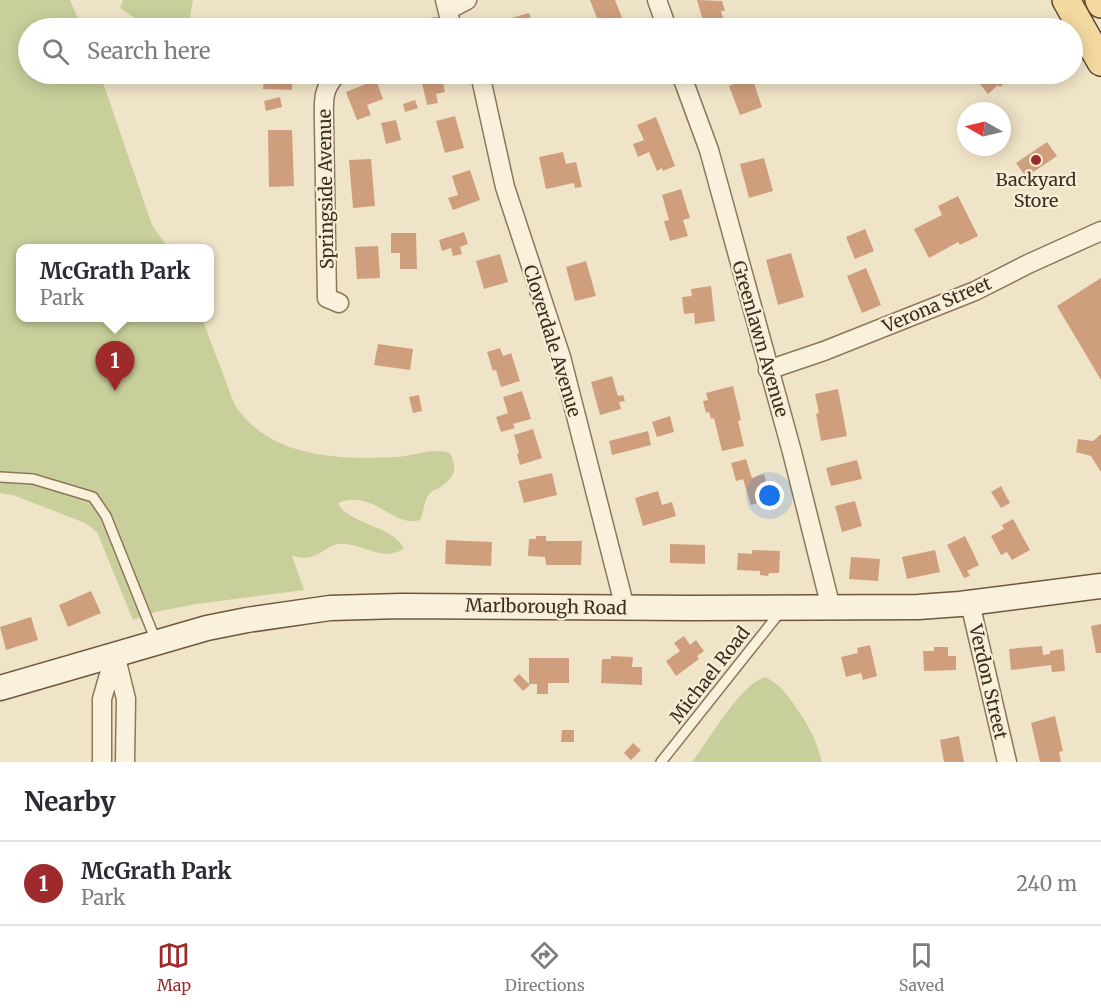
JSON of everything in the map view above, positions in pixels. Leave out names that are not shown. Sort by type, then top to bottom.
[{"type":"main road","points":[[1066,0],[1076,18]]},
{"type":"main road","points":[[1083,30],[1101,62]]},
{"type":"street","points":[[449,17],[467,0]]},
{"type":"street","points":[[657,0],[663,18]]},
{"type":"street","name":"Springside Avenue","points":[[330,84],[324,99],[333,300]]},
{"type":"street","name":"Cloverdale Avenue","points":[[482,84],[505,187],[561,357],[625,608]]},
{"type":"street","name":"Greenlawn Avenue","points":[[685,84],[709,150],[792,452],[831,608]]},
{"type":"street","name":"Verona Street","points":[[768,370],[890,326],[975,291],[1101,231]]},
{"type":"street","name":"Marlborough Road","points":[[0,688],[156,641],[247,620],[330,608],[401,606],[918,607],[970,603],[1101,586]]},
{"type":"street","name":"Verdon Street","points":[[970,603],[1007,762]]},
{"type":"street","points":[[102,762],[102,699],[115,654]]},
{"type":"street","points":[[115,654],[126,699],[125,762]]},
{"type":"lane","points":[[0,477],[33,479],[93,496],[106,516],[156,641]]},
{"type":"lane","name":"Michael Road","points":[[661,762],[783,608]]},
{"type":"green space","points":[[0,0],[70,0],[78,18],[18,18],[18,84],[103,84],[152,225],[165,244],[16,244],[16,322],[204,322],[235,405],[249,423],[267,436],[286,446],[307,452],[352,458],[403,456],[443,451],[450,453],[454,471],[447,482],[428,496],[420,520],[401,519],[362,501],[351,500],[338,503],[347,514],[394,537],[404,548],[397,552],[383,554],[353,545],[337,544],[310,557],[292,556],[304,590],[196,604],[155,612],[133,620],[97,532],[85,523],[13,495],[0,493]]},
{"type":"green space","points":[[123,0],[193,0],[190,18],[135,18],[120,8]]},
{"type":"green space","points":[[765,677],[782,689],[800,713],[815,739],[822,762],[692,762],[735,702],[755,682]]},
{"type":"building","points":[[590,0],[615,0],[622,18],[597,18]]},
{"type":"building","points":[[697,0],[722,1],[725,11],[721,11],[723,18],[702,18]]},
{"type":"building","points":[[529,13],[531,18],[512,18]]},
{"type":"building","points":[[263,84],[292,84],[292,90],[263,89]]},
{"type":"building","points":[[366,84],[377,84],[383,99],[367,105],[371,115],[357,120],[346,92]]},
{"type":"building","points":[[422,84],[443,84],[445,92],[436,94],[438,103],[427,105]]},
{"type":"building","points":[[754,84],[762,107],[740,115],[729,86]]},
{"type":"building","points":[[980,84],[1004,84],[1000,87],[998,85],[988,94]]},
{"type":"building","points":[[280,97],[282,107],[266,111],[264,101]]},
{"type":"building","points":[[415,100],[418,108],[405,112],[403,104]]},
{"type":"building","points":[[455,116],[464,148],[445,153],[436,121]]},
{"type":"building","points":[[656,117],[675,166],[663,171],[662,168],[657,171],[649,152],[638,157],[633,144],[644,140],[637,125]]},
{"type":"building","points":[[396,120],[401,140],[386,144],[381,123]]},
{"type":"building","points":[[268,130],[292,130],[294,186],[269,187]]},
{"type":"building","name":"Backyard Store","points":[[1047,142],[1057,156],[1026,177],[1016,163]]},
{"type":"building","points":[[563,152],[566,164],[576,162],[582,187],[575,188],[574,183],[546,189],[539,157]]},
{"type":"building","points":[[764,158],[773,191],[749,198],[740,164]]},
{"type":"building","points":[[371,159],[375,206],[353,208],[349,160]]},
{"type":"building","points":[[470,170],[480,200],[453,210],[448,198],[458,195],[452,176]]},
{"type":"building","points":[[681,189],[690,218],[683,220],[688,236],[670,241],[664,221],[669,220],[662,195]]},
{"type":"building","points":[[958,196],[978,236],[960,245],[958,242],[929,258],[914,229],[942,215],[938,206]]},
{"type":"building","points":[[865,229],[874,251],[855,259],[846,237]]},
{"type":"building","points":[[464,232],[468,244],[460,247],[462,254],[453,256],[451,248],[442,251],[439,240]]},
{"type":"building","points":[[391,233],[416,233],[417,269],[400,269],[400,253],[391,253]]},
{"type":"building","points":[[378,246],[380,278],[357,279],[355,247]]},
{"type":"building","points":[[791,253],[804,297],[778,305],[766,260]]},
{"type":"building","points":[[500,254],[508,282],[484,289],[476,261]]},
{"type":"building","points":[[586,261],[596,296],[575,301],[566,267]]},
{"type":"building","points":[[866,268],[881,305],[862,313],[847,276]]},
{"type":"building","points":[[1101,278],[1101,380],[1057,306]]},
{"type":"building","points":[[711,286],[715,321],[695,324],[694,313],[684,314],[682,297],[692,296],[691,289]]},
{"type":"building","points":[[378,344],[413,349],[410,370],[374,365]]},
{"type":"building","points":[[500,348],[503,356],[511,353],[520,381],[501,387],[487,352]]},
{"type":"building","points":[[612,376],[618,396],[623,395],[625,401],[619,402],[621,409],[600,415],[591,382]]},
{"type":"building","points":[[733,386],[744,446],[722,451],[714,418],[711,419],[709,412],[706,413],[703,401],[708,400],[706,393]]},
{"type":"building","points":[[838,389],[847,436],[821,441],[815,394]]},
{"type":"building","points":[[522,391],[531,419],[513,424],[515,428],[501,432],[496,417],[508,413],[503,397]]},
{"type":"building","points":[[419,395],[422,411],[413,413],[409,397]]},
{"type":"building","points":[[670,416],[674,432],[657,437],[652,422]]},
{"type":"building","points":[[533,429],[542,458],[520,465],[514,435]]},
{"type":"building","points":[[648,431],[651,445],[612,455],[609,441]]},
{"type":"building","points":[[1101,434],[1101,472],[1091,456],[1076,452],[1078,439],[1093,441]]},
{"type":"building","points":[[746,459],[752,478],[764,474],[771,499],[751,505],[743,479],[736,481],[731,463]]},
{"type":"building","points":[[857,460],[862,479],[831,486],[826,468]]},
{"type":"building","points":[[552,473],[557,495],[524,503],[518,481]]},
{"type":"building","points":[[1001,486],[1010,503],[1001,508],[991,492]]},
{"type":"building","points":[[658,491],[662,505],[672,502],[676,516],[643,526],[635,498]]},
{"type":"building","points":[[855,501],[862,526],[842,532],[835,506]]},
{"type":"building","points":[[1013,519],[1030,550],[1012,560],[1007,552],[1001,555],[991,536],[1004,529],[1002,525]]},
{"type":"building","points":[[536,536],[546,536],[546,541],[582,541],[581,565],[546,565],[545,557],[528,556],[529,539],[536,539]]},
{"type":"building","points":[[965,536],[979,565],[967,571],[970,576],[964,578],[947,545]]},
{"type":"building","points":[[446,540],[492,542],[491,566],[445,564]]},
{"type":"building","points":[[670,544],[705,545],[705,564],[670,563]]},
{"type":"building","points":[[752,550],[780,551],[779,573],[769,573],[768,576],[760,575],[760,571],[737,570],[738,553],[752,554]]},
{"type":"building","points":[[935,550],[940,572],[907,579],[902,557]]},
{"type":"building","points":[[851,557],[880,559],[878,581],[849,579]]},
{"type":"building","points":[[91,591],[101,613],[68,627],[59,605]]},
{"type":"building","points":[[31,617],[38,640],[6,650],[0,627]]},
{"type":"building","points":[[1101,624],[1101,653],[1096,653],[1091,626]]},
{"type":"building","points":[[684,636],[690,645],[696,640],[704,651],[697,656],[699,659],[676,676],[666,661],[680,651],[674,643]]},
{"type":"building","points":[[870,645],[877,676],[863,680],[861,673],[846,677],[841,657],[858,653],[857,648]]},
{"type":"building","points":[[1042,646],[1043,655],[1050,654],[1050,651],[1063,649],[1065,671],[1052,672],[1051,665],[1011,670],[1009,649]]},
{"type":"building","points":[[934,647],[948,647],[948,656],[956,656],[956,670],[924,671],[923,651],[934,651]]},
{"type":"building","points":[[611,656],[633,657],[632,667],[642,667],[642,685],[601,683],[602,659],[611,659]]},
{"type":"building","points":[[529,658],[569,658],[569,683],[548,683],[548,694],[537,694],[537,684],[529,684]]},
{"type":"building","points":[[519,674],[530,685],[523,691],[513,680]]},
{"type":"building","points":[[1055,716],[1063,751],[1059,752],[1061,762],[1040,762],[1031,723]]},
{"type":"building","points":[[562,730],[574,730],[574,742],[561,742]]},
{"type":"building","points":[[959,736],[964,762],[944,762],[940,740]]},
{"type":"building","points":[[633,743],[641,750],[631,760],[624,753]]},
{"type":"place","name":"Backyard Store","points":[[1036,160]]},
{"type":"place","name":"McGrath Park","points":[[115,391]]}]
